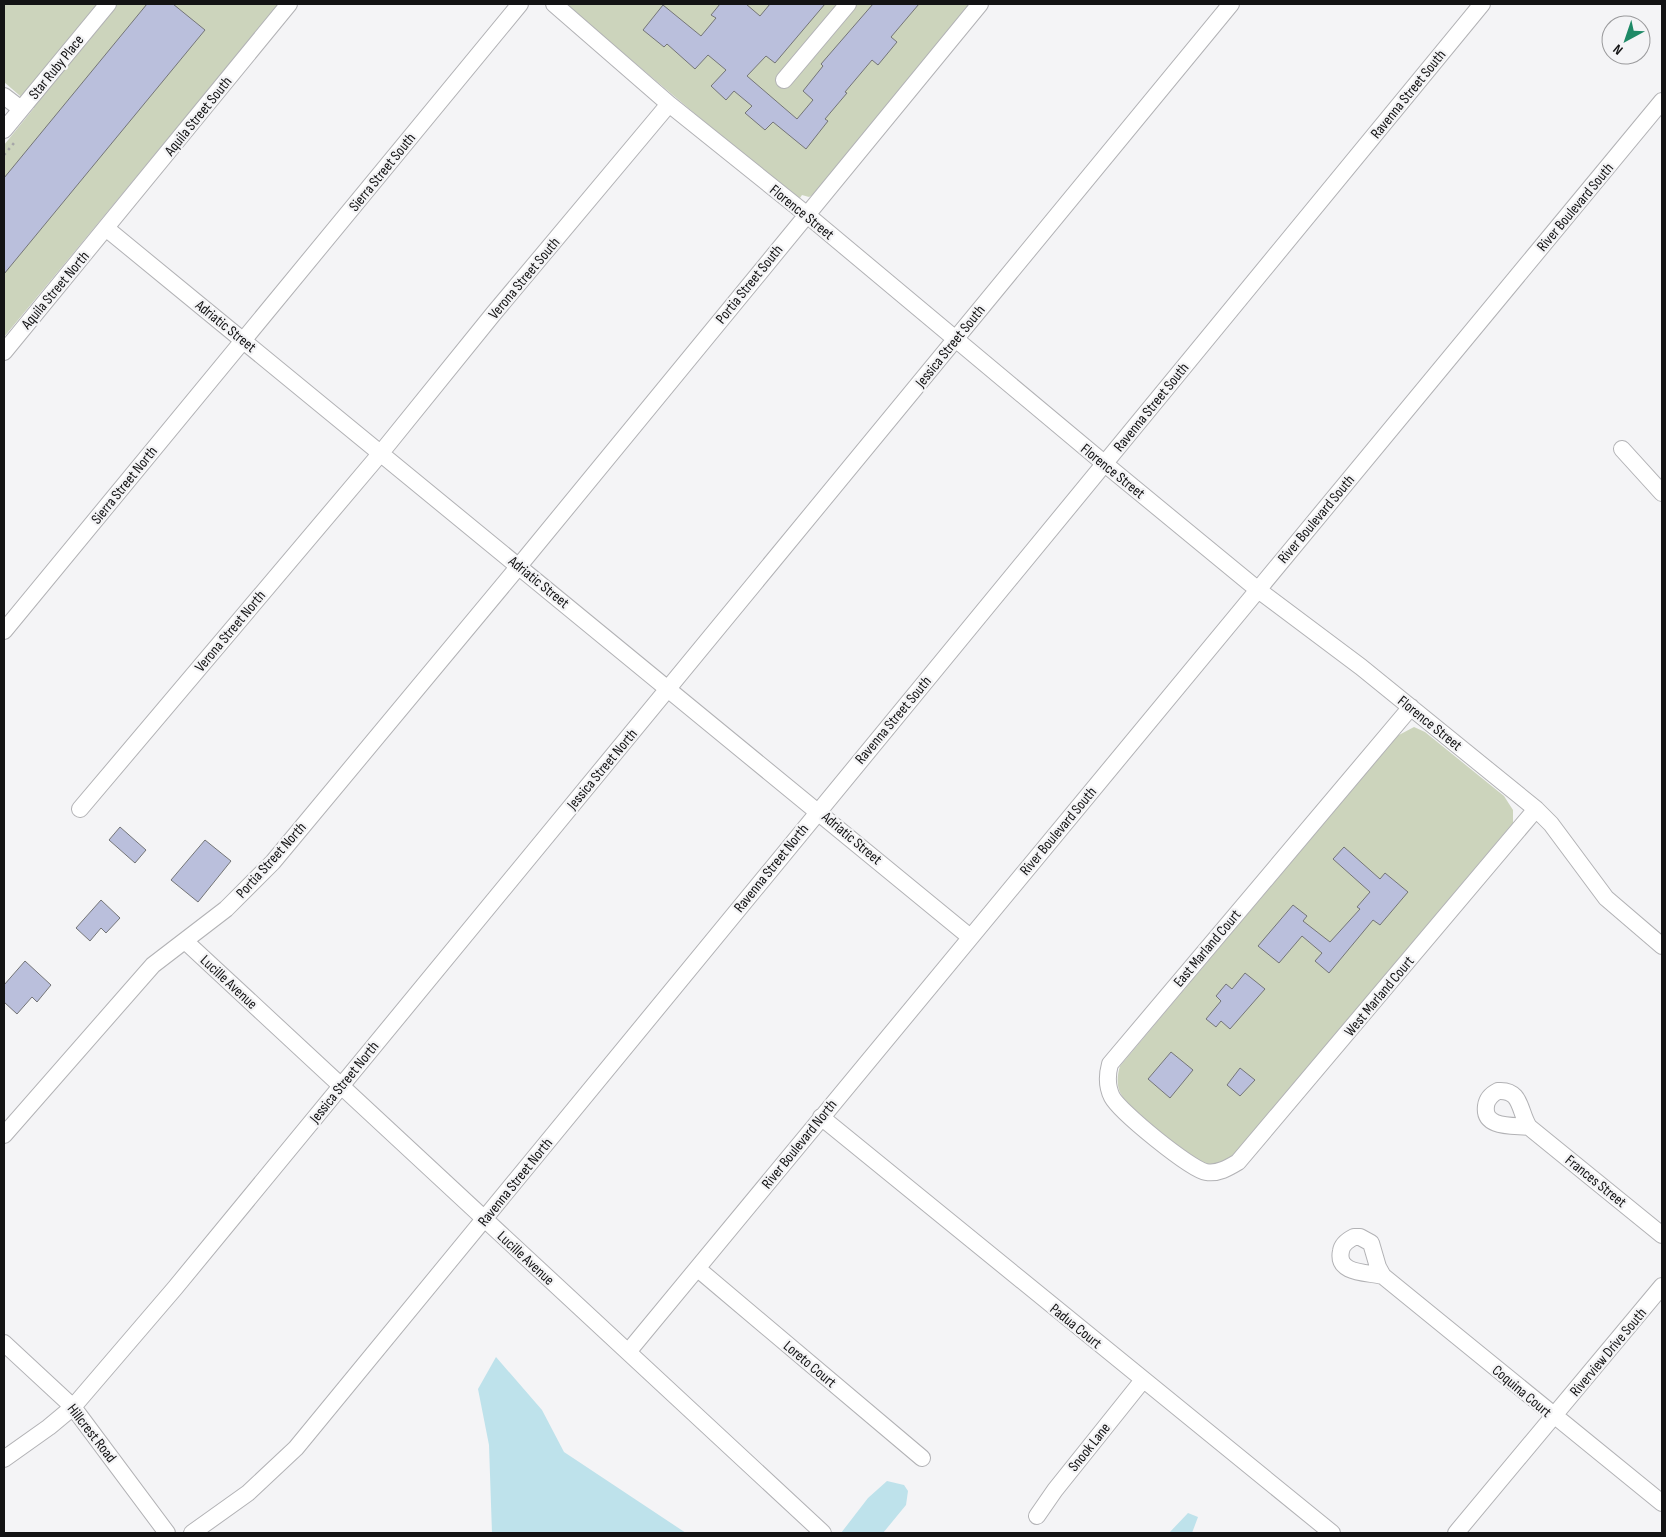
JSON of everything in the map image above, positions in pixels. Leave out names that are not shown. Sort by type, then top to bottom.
[{"type":"street","name":"Star Ruby Place","points":[[4,130],[108,4]]},
{"type":"street","name":"Aquila Street South","points":[[107,228],[289,4]]},
{"type":"street","name":"Sierra Street South","points":[[243,340],[520,4]]},
{"type":"street","name":"Florence Street","points":[[554,4],[669,104],[806,214],[1104,464],[1257,589],[1411,707],[1536,809],[1551,824],[1606,898],[1662,946]]},
{"type":"street","points":[[784,80],[848,4]]},
{"type":"street","name":"Portia Street South","points":[[519,566],[980,4]]},
{"type":"street","name":"Jessica Street South","points":[[668,688],[1231,4]]},
{"type":"street","name":"Ravenna Street South","points":[[819,810],[1482,4]]},
{"type":"street","points":[[4,96],[21,110]]},
{"type":"street","name":"River Boulevard South","points":[[970,937],[1662,101]]},
{"type":"street","name":"Verona Street South","points":[[380,454],[494,313],[669,104]]},
{"type":"street","name":"Adriatic Street","points":[[107,228],[380,454],[819,810],[970,937]]},
{"type":"street","name":"Aquila Street North","points":[[4,352],[107,228]]},
{"type":"street","name":"Sierra Street North","points":[[4,631],[243,340]]},
{"type":"street","points":[[1622,448],[1662,492]]},
{"type":"street","name":"Verona Street North","points":[[80,809],[380,454]]},
{"type":"street","name":"Portia Street North","points":[[4,1135],[152,965],[226,909],[273,862],[519,566]]},
{"type":"street","name":"Jessica Street North","points":[[4,1459],[49,1427],[73,1407],[175,1288],[668,688]]},
{"type":"street","name":"East Marland Court","points":[[1215,1172],[1192,1167],[1121,1108],[1110,1092],[1108,1072],[1110,1064],[1411,707]]},
{"type":"street","name":"West Marland Court","points":[[1215,1172],[1230,1167],[1245,1155],[1536,809]]},
{"type":"street","name":"Ravenna Street North","points":[[192,1533],[248,1493],[296,1448],[819,810]]},
{"type":"street","name":"River Boulevard North","points":[[628,1352],[698,1270],[970,937]]},
{"type":"street","name":"Lucille Avenue","points":[[185,941],[822,1533]]},
{"type":"street","name":"Padua Court","points":[[822,1117],[1331,1533]]},
{"type":"street","name":"Frances Street","points":[[1529,1127],[1662,1236]]},
{"type":"street","name":"Loreto Court","points":[[698,1270],[922,1458]]},
{"type":"street","name":"Coquina Court","points":[[1383,1276],[1553,1417],[1662,1504]]},
{"type":"street","name":"Riverview Drive South","points":[[1456,1533],[1662,1286]]},
{"type":"street","name":"Hillcrest Road","points":[[4,1343],[73,1407],[167,1533]]},
{"type":"street","name":"Snook Lane","points":[[1037,1516],[1055,1490],[1143,1380]]},
{"type":"green space","points":[[4,4],[279,4],[4,337],[4,145],[34,108],[4,82]]},
{"type":"green space","points":[[565,4],[971,4],[816,193],[809,197],[802,195],[800,198],[789,193]]},
{"type":"green space","points":[[1414,727],[1425,732],[1504,796],[1513,810],[1513,823],[1236,1152],[1222,1162],[1213,1165],[1205,1164],[1174,1144],[1127,1102],[1120,1093],[1118,1085],[1120,1066],[1397,736]]},
{"type":"water","points":[[496,1357],[542,1410],[564,1452],[686,1533],[492,1533],[489,1445],[478,1389]]},
{"type":"water","points":[[887,1481],[904,1485],[908,1491],[906,1505],[883,1533],[841,1533],[868,1498]]},
{"type":"water","points":[[1188,1513],[1198,1517],[1192,1533],[1169,1533]]},
{"type":"building","points":[[147,4],[173,4],[205,30],[4,274],[4,178]]},
{"type":"building","points":[[720,4],[746,4],[760,16],[770,4],[825,4],[775,63],[766,56],[747,76],[797,119],[813,100],[803,91],[823,66],[821,64],[873,4],[919,4],[891,37],[897,42],[878,65],[872,60],[845,92],[847,93],[825,119],[828,121],[806,149],[773,122],[765,130],[745,113],[752,106],[734,91],[726,100],[711,86],[726,70],[708,55],[695,69],[667,44],[664,47],[643,30],[663,5],[701,36],[716,18],[711,15]]},
{"type":"building","points":[[120,827],[146,850],[135,863],[109,840]]},
{"type":"building","points":[[205,840],[231,861],[198,902],[171,880]]},
{"type":"building","points":[[1344,847],[1380,879],[1385,873],[1408,892],[1380,925],[1373,920],[1329,973],[1315,961],[1322,953],[1302,936],[1279,963],[1258,946],[1293,905],[1307,916],[1303,921],[1330,942],[1360,909],[1357,907],[1370,892],[1333,859]]},
{"type":"building","points":[[101,900],[120,918],[106,933],[101,928],[90,941],[76,928]]},
{"type":"building","points":[[25,961],[51,985],[37,1002],[32,997],[17,1014],[4,1002],[4,985]]},
{"type":"building","points":[[1245,973],[1265,989],[1230,1029],[1221,1021],[1216,1027],[1206,1019],[1221,1001],[1216,996],[1226,984],[1232,989]]},
{"type":"building","points":[[1171,1052],[1193,1070],[1170,1098],[1148,1079]]},
{"type":"building","points":[[1240,1068],[1255,1080],[1240,1096],[1227,1085]]}]
